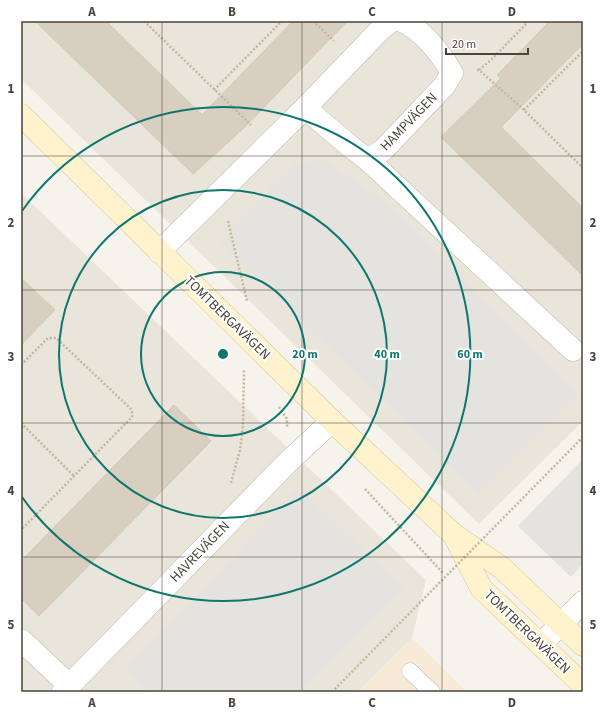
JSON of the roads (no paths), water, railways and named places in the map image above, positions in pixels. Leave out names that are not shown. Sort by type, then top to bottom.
[{"type":"street","points":[[159,252],[305,108],[380,30],[392,21]]},
{"type":"street","name":"HAMPVÄGEN","points":[[305,108],[368,160],[383,150],[444,86],[452,73],[444,60],[419,32],[402,21]]},
{"type":"street","name":"TOMTBERGAVÄGEN","points":[[21,115],[332,421],[453,534],[502,568],[583,645]]},
{"type":"street","points":[[368,160],[573,350]]},
{"type":"street","name":"HAVREVÄGEN","points":[[21,640],[66,689],[287,463],[332,421]]},
{"type":"street","name":"TOMTBERGAVÄGEN","points":[[453,534],[481,588],[583,686]]},
{"type":"street","points":[[541,644],[583,602]]},
{"type":"lane","points":[[410,671],[432,692]]}]
